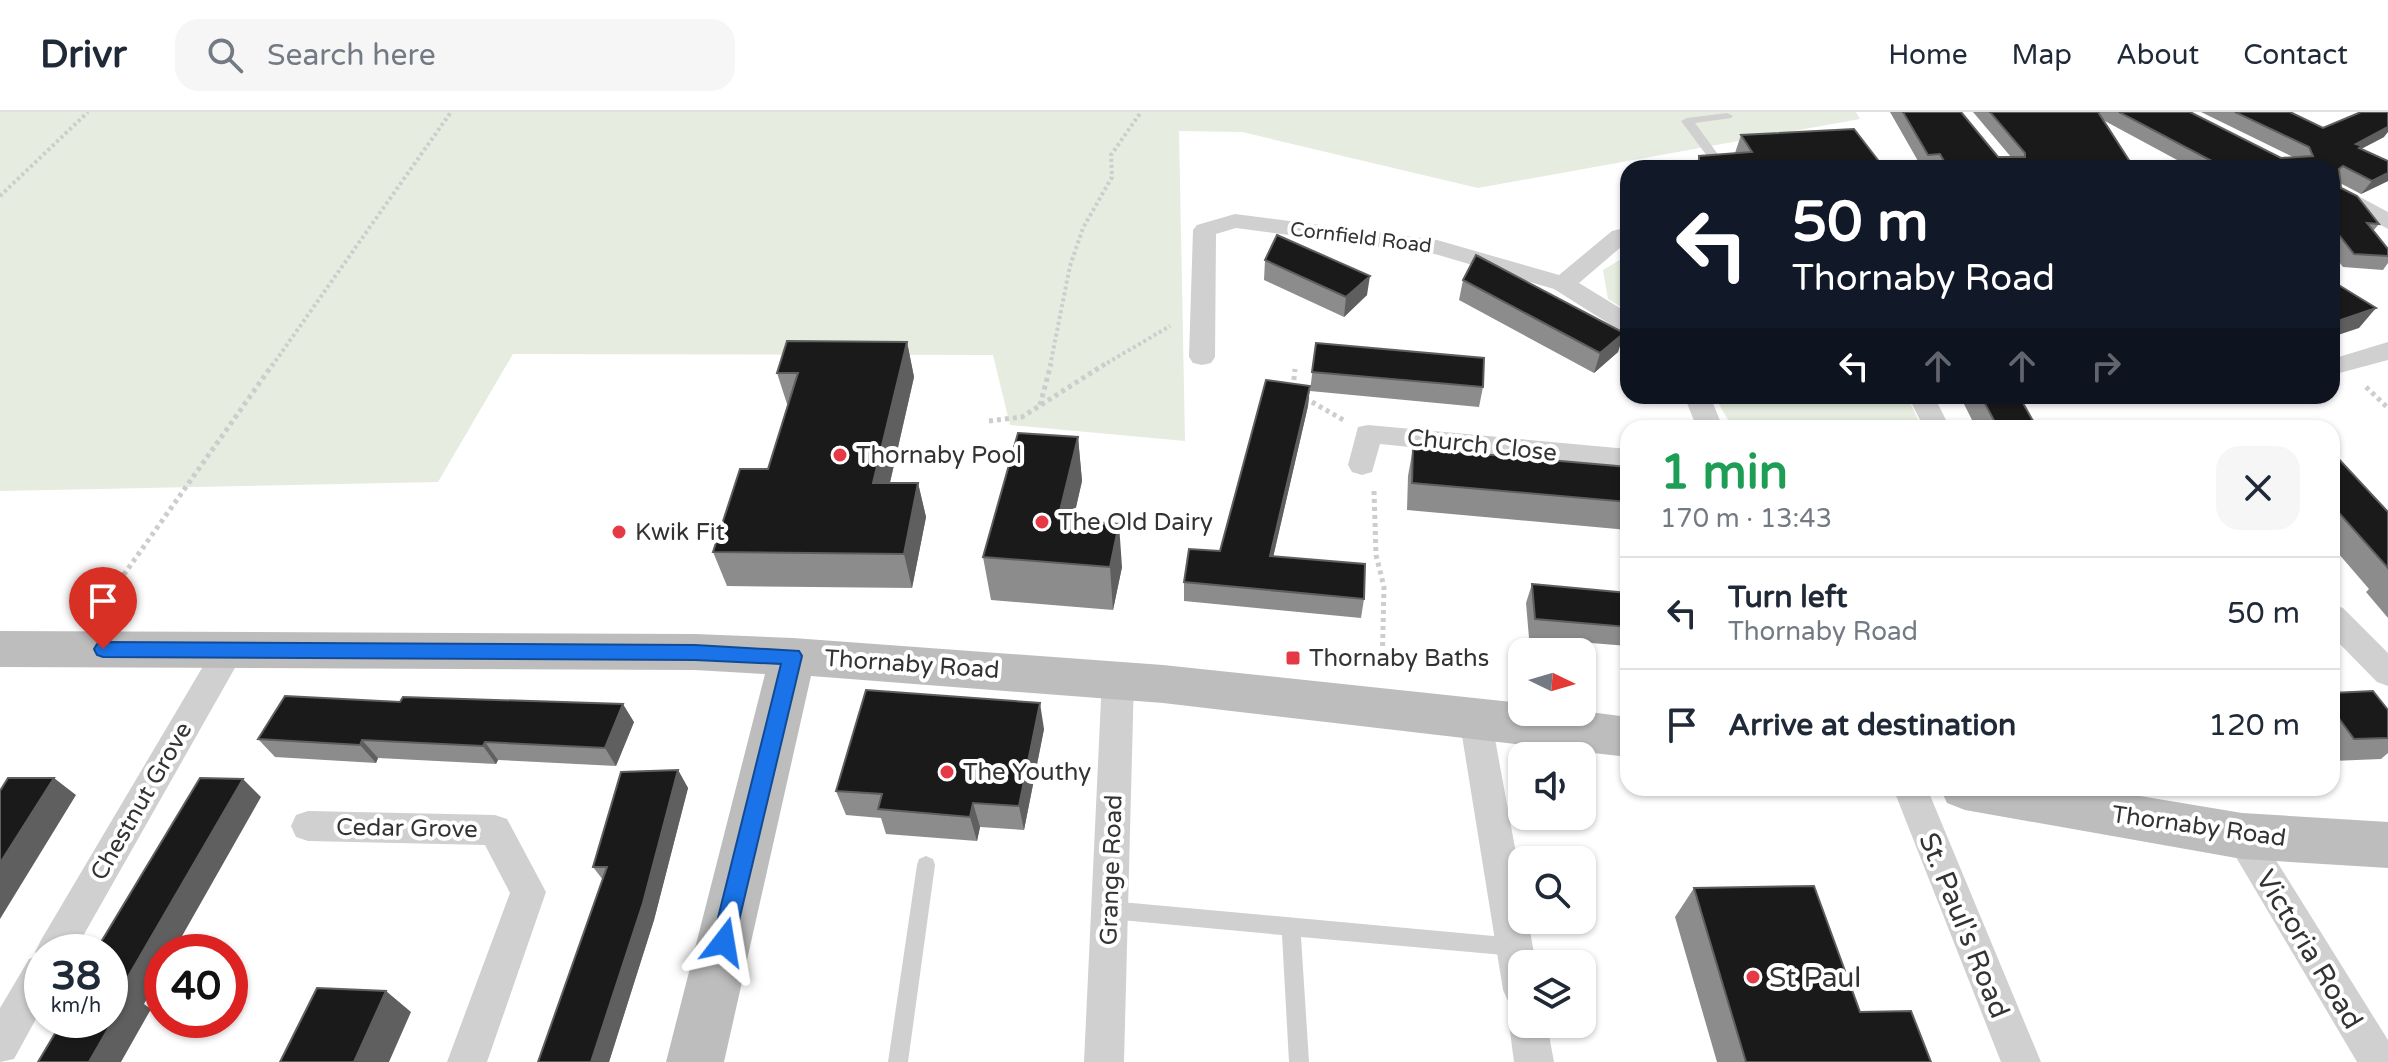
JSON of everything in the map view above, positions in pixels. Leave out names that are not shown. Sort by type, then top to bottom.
[{"type":"street","points":[[2340,194],[2388,222]]},
{"type":"street","name":"Cornfield Road","points":[[1202,357],[1205,230],[1235,221],[1437,247],[1563,284],[1620,319]]},
{"type":"street","points":[[1563,284],[1620,236]]},
{"type":"street","points":[[2340,365],[2362,361],[2388,350]]},
{"type":"street","points":[[1362,465],[1368,434]]},
{"type":"street","name":"Church Close","points":[[1368,434],[1620,458]]},
{"type":"street","points":[[2340,624],[2388,673]]},
{"type":"street","name":"Thornaby Road","points":[[0,649],[680,652],[793,656],[1118,678],[1620,736]]},
{"type":"street","name":"Chestnut Grove","points":[[64,934],[229,650]]},
{"type":"street","points":[[695,1062],[793,656]]},
{"type":"street","name":"Grange Road","points":[[1104,1062],[1118,678]]},
{"type":"street","points":[[1475,717],[1515,950]]},
{"type":"street","name":"St. Paul's Road","points":[[1913,796],[2021,1062]]},
{"type":"street","name":"Thornaby Road","points":[[2046,796],[2127,804],[2242,836],[2388,845]]},
{"type":"street","name":"Cedar Grove","points":[[308,826],[495,830],[528,892],[467,1062]]},
{"type":"street","name":"Victoria Road","points":[[2242,836],[2381,1058]]},
{"type":"street","points":[[0,1045],[24,1003]]},
{"type":"street","points":[[1530,1038],[1534,1062]]},
{"type":"lane","points":[[1716,160],[1687,121],[1727,116]]},
{"type":"lane","points":[[898,1062],[926,865]]},
{"type":"lane","points":[[1110,910],[1515,947]]},
{"type":"lane","points":[[1291,927],[1299,1062]]},
{"type":"path","points":[[0,196],[88,112]]},
{"type":"path","points":[[72,649],[451,112]]},
{"type":"path","points":[[1040,405],[1059,333],[1070,266],[1083,228],[1112,177],[1111,155],[1141,112]]},
{"type":"path","points":[[989,421],[1022,417],[1136,344],[1204,309]]},
{"type":"path","points":[[1295,369],[1292,391],[1368,434]]},
{"type":"path","points":[[1362,465],[1376,494],[1376,555],[1384,587],[1381,707]]},
{"type":"shaded area","points":[[0,112],[1856,112],[1860,119],[1478,188],[1242,132],[1179,131],[1185,441],[1010,425],[993,355],[513,354],[438,482],[0,491]]},
{"type":"shaded area","points":[[1620,260],[1620,306],[1608,299],[1603,270]]},
{"type":"shaded area","points":[[1719,404],[1911,404],[1918,420],[1728,420]]},
{"type":"building","points":[[1903,112],[1961,112],[1998,157],[2025,157],[2025,153],[1990,112],[2098,112],[2129,160],[1943,160],[1940,154],[1928,155]]},
{"type":"building","points":[[2119,112],[2190,112],[2281,158],[2313,156],[2309,147],[2235,112],[2290,112],[2323,128],[2361,112],[2388,112],[2388,127],[2356,144],[2388,161],[2388,173],[2372,181],[2343,166],[2340,168],[2340,160],[2210,160]]},
{"type":"building","points":[[1854,129],[1878,160],[1699,160],[1699,156],[1752,152],[1741,135]]},
{"type":"building","points":[[2340,178],[2341,188],[2357,196],[2379,224],[2367,223],[2388,249],[2388,256],[2354,254],[2340,236]]},
{"type":"building","points":[[1277,235],[1370,276],[1346,297],[1265,260]]},
{"type":"building","points":[[1476,255],[1620,331],[1620,336],[1600,353],[1463,280]]},
{"type":"building","points":[[2340,286],[2376,308],[2340,320]]},
{"type":"building","name":"Thornaby Pool","points":[[787,341],[907,342],[873,483],[918,483],[904,554],[713,552],[740,469],[768,469],[798,373],[777,373]]},
{"type":"building","points":[[1316,343],[1484,358],[1483,387],[1312,372]]},
{"type":"building","points":[[1266,380],[1310,386],[1270,556],[1365,564],[1364,599],[1184,582],[1189,549],[1220,551]]},
{"type":"building","points":[[1985,404],[2024,404],[2032,420],[1994,420]]},
{"type":"building","points":[[1018,433],[1078,437],[1058,519],[1119,524],[1110,567],[983,557]]},
{"type":"building","points":[[1413,448],[1620,466],[1620,501],[1412,483]]},
{"type":"building","points":[[2340,460],[2388,512],[2388,568],[2340,514]]},
{"type":"building","points":[[1532,584],[1620,592],[1620,626],[1535,619]]},
{"type":"building","name":"The Youthy","points":[[866,690],[1040,703],[1019,806],[973,803],[970,817],[878,809],[882,794],[836,791]]},
{"type":"building","points":[[2373,691],[2388,710],[2388,738],[2354,739],[2340,720],[2340,693]]},
{"type":"building","points":[[285,696],[400,702],[403,697],[623,704],[605,748],[362,740],[360,745],[258,739]]},
{"type":"building","points":[[678,770],[643,903],[591,1062],[538,1062],[607,867],[593,867],[621,772]]},
{"type":"building","points":[[8,778],[54,778],[0,863],[0,791]]},
{"type":"building","points":[[200,778],[243,779],[153,934],[144,934],[144,949],[128,977],[128,934],[106,934]]},
{"type":"building","name":"St Paul","points":[[1814,886],[1860,1012],[1911,1011],[1931,1062],[1746,1062],[1694,888]]},
{"type":"building","points":[[317,988],[386,991],[354,1062],[280,1062]]},
{"type":"building","points":[[52,1038],[103,1038],[89,1062],[38,1062]]},
{"type":"place","name":"Thornaby Pool","points":[[840,455]]},
{"type":"place","name":"The Old Dairy","points":[[1042,522]]},
{"type":"place","name":"Kwik Fit","points":[[619,532]]},
{"type":"place","name":"Thornaby Baths","points":[[1293,658]]},
{"type":"place","name":"The Youthy","points":[[947,772]]},
{"type":"place","name":"St Paul","points":[[1753,977]]},
{"type":"route","points":[[103,649],[695,652],[793,656],[724,942]]}]
